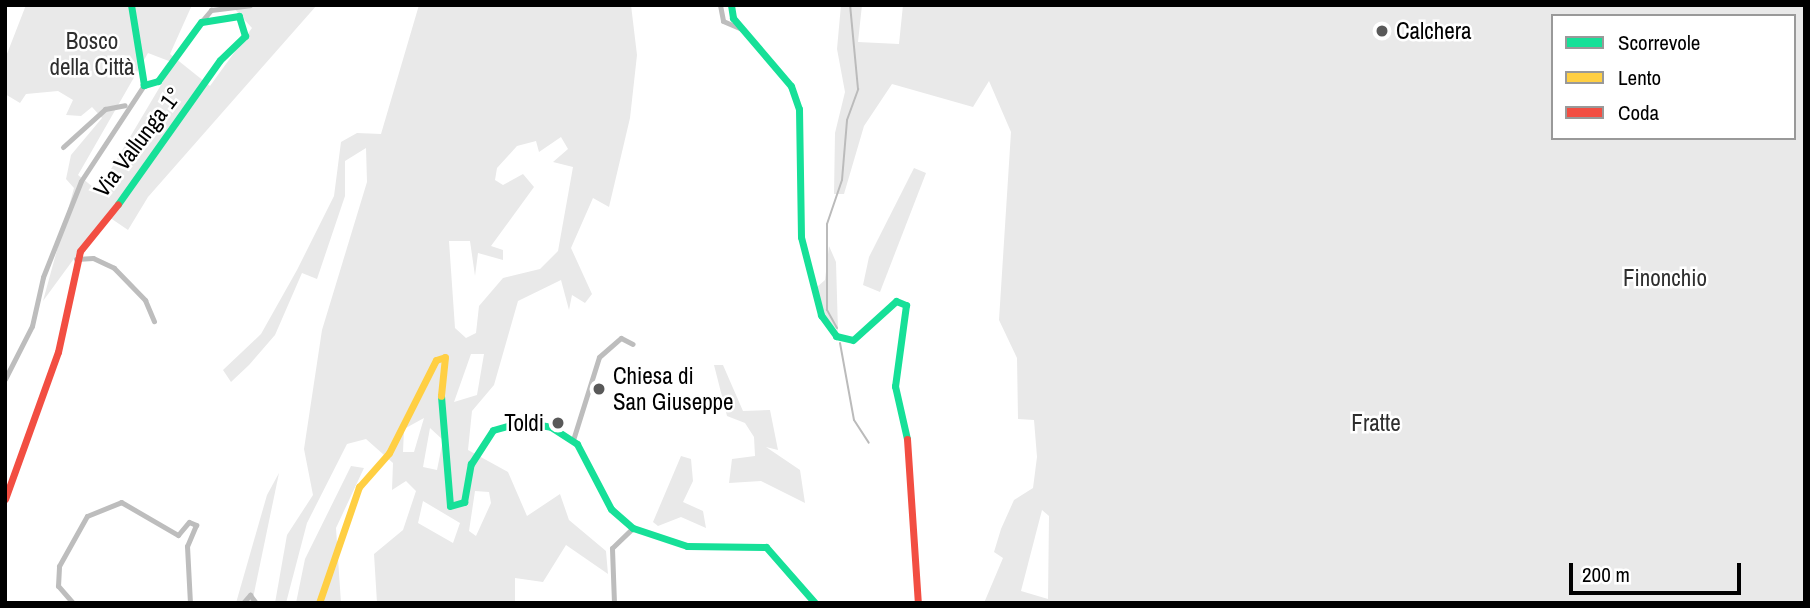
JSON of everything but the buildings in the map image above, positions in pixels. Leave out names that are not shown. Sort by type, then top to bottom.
[{"type":"street","name":"Via Vallunga 1°","points":[[5,499],[58,352],[76,259],[220,60],[245,36],[239,16],[201,22],[158,80],[144,85],[141,37],[131,5]]},
{"type":"street","points":[[201,22],[211,10],[250,5]]},
{"type":"street","points":[[720,5],[723,21],[745,28]]},
{"type":"street","points":[[731,5],[733,18],[745,28],[791,86],[799,109],[801,237],[821,315],[836,336],[853,340],[896,301],[905,305],[895,386],[908,432],[903,457],[918,603]]},
{"type":"street","points":[[5,379],[32,326],[43,278],[81,181],[126,104],[144,85]]},
{"type":"street","points":[[63,147],[105,110],[126,104]]},
{"type":"street","points":[[76,259],[93,258],[114,268],[145,300],[154,321]]},
{"type":"street","points":[[573,440],[599,357],[621,338],[633,344]]},
{"type":"street","points":[[319,603],[355,496],[389,453],[439,357],[448,361],[440,403],[450,506],[464,502],[479,449],[493,430],[512,422],[551,427],[573,440],[611,509],[633,527],[687,545],[766,547],[815,603]]},
{"type":"street","points":[[73,603],[58,586],[59,566],[87,516],[121,502],[177,535],[189,522],[196,525],[187,546],[190,603]]},
{"type":"street","points":[[614,603],[612,548],[633,527]]},
{"type":"street","points":[[243,603],[250,595],[256,603]]},
{"type":"green space","name":"Bosco della Città","points":[[26,5],[192,5],[170,54],[210,86],[252,28],[231,5],[317,5],[148,197],[128,230],[106,215],[43,301],[74,188],[66,179],[71,155],[102,118],[92,107],[81,116],[66,115],[73,100],[58,91],[26,94],[20,103],[5,94],[5,59]],"holes":[[[148,53],[174,63],[98,191],[78,175]]]},
{"type":"green space","points":[[419,5],[631,5],[637,55],[630,118],[609,207],[593,198],[571,248],[592,294],[585,303],[572,295],[569,310],[561,280],[518,301],[494,385],[472,411],[468,450],[508,472],[527,516],[560,494],[569,520],[606,551],[608,574],[566,545],[543,582],[515,578],[515,603],[377,603],[374,554],[403,530],[416,491],[406,481],[392,490],[393,463],[366,439],[347,444],[307,523],[286,603],[275,603],[287,535],[313,495],[304,449],[322,330],[367,182],[366,148],[345,161],[345,196],[317,279],[302,273],[275,335],[231,382],[223,370],[261,334],[297,270],[334,196],[341,142],[357,133],[381,134]],"holes":[[[561,137],[568,149],[553,162],[573,167],[558,251],[540,269],[503,278],[479,306],[476,333],[466,338],[455,328],[449,241],[470,241],[475,276],[478,253],[503,260],[503,250],[491,246],[534,187],[523,174],[503,185],[495,180],[497,168],[517,146],[536,141],[539,152]],[[471,354],[484,354],[477,395],[454,402]],[[424,418],[414,452],[403,452],[404,429]],[[430,428],[443,440],[437,470],[423,467]],[[475,491],[489,492],[491,503],[476,536],[469,531]],[[423,501],[460,523],[453,543],[418,523]]]},
{"type":"green space","name":"Finonchio","points":[[841,5],[862,5],[858,42],[899,44],[903,5],[1805,5],[1805,603],[984,603],[1003,558],[994,552],[1001,529],[1014,500],[1033,488],[1037,457],[1034,420],[1018,419],[1017,358],[999,320],[1011,132],[989,81],[973,107],[892,84],[864,126],[844,194],[834,194],[835,133],[845,92],[837,49]],"holes":[[[1042,510],[1049,516],[1048,599],[1021,591]]]},
{"type":"green space","points":[[914,168],[926,173],[880,292],[863,285],[869,257]]},
{"type":"green space","points":[[829,246],[836,262],[838,331],[824,316],[817,287],[825,280]]},
{"type":"green space","points":[[714,365],[723,365],[743,411],[770,410],[778,450],[766,447],[800,470],[805,503],[761,481],[729,483],[732,459],[755,456],[754,437],[745,423],[727,416]]},
{"type":"green space","points":[[681,456],[691,459],[693,481],[683,502],[703,511],[706,528],[681,517],[658,526],[653,522]]},
{"type":"green space","points":[[351,466],[364,468],[336,528],[341,603],[296,603],[305,559]]},
{"type":"green space","points":[[279,473],[252,603],[236,603],[267,495]]},
{"type":"waterway","points":[[837,328],[827,310],[827,224],[842,180],[847,120],[858,89],[850,5]]},
{"type":"waterway","points":[[840,343],[854,420],[869,443]]},
{"type":"traffic: fast","points":[[118,204],[220,60],[245,36],[239,16],[201,22],[158,81],[144,85],[131,5]]},
{"type":"traffic: fast","points":[[731,5],[733,18],[791,86],[799,109],[801,237],[821,315],[836,336],[853,340],[896,301],[906,305],[895,386],[907,439]]},
{"type":"traffic: fast","points":[[441,396],[450,506],[464,502],[471,464],[493,430],[521,422],[551,427],[577,444],[611,509],[633,528],[687,546],[766,547],[815,603]]},
{"type":"traffic: slow","points":[[319,603],[359,487],[389,453],[436,360],[445,357],[441,396]]},
{"type":"traffic: jam","points":[[5,499],[58,352],[80,251],[118,204]]},
{"type":"traffic: jam","points":[[907,439],[918,603]]},
{"type":"place","name":"Calchera","points":[[1382,31]]},
{"type":"place","name":"Chiesa di San Giuseppe","points":[[599,389]]},
{"type":"place","name":"Toldi","points":[[558,423]]},
{"type":"park label","name":"Fratte","points":[[1376,423]]}]
